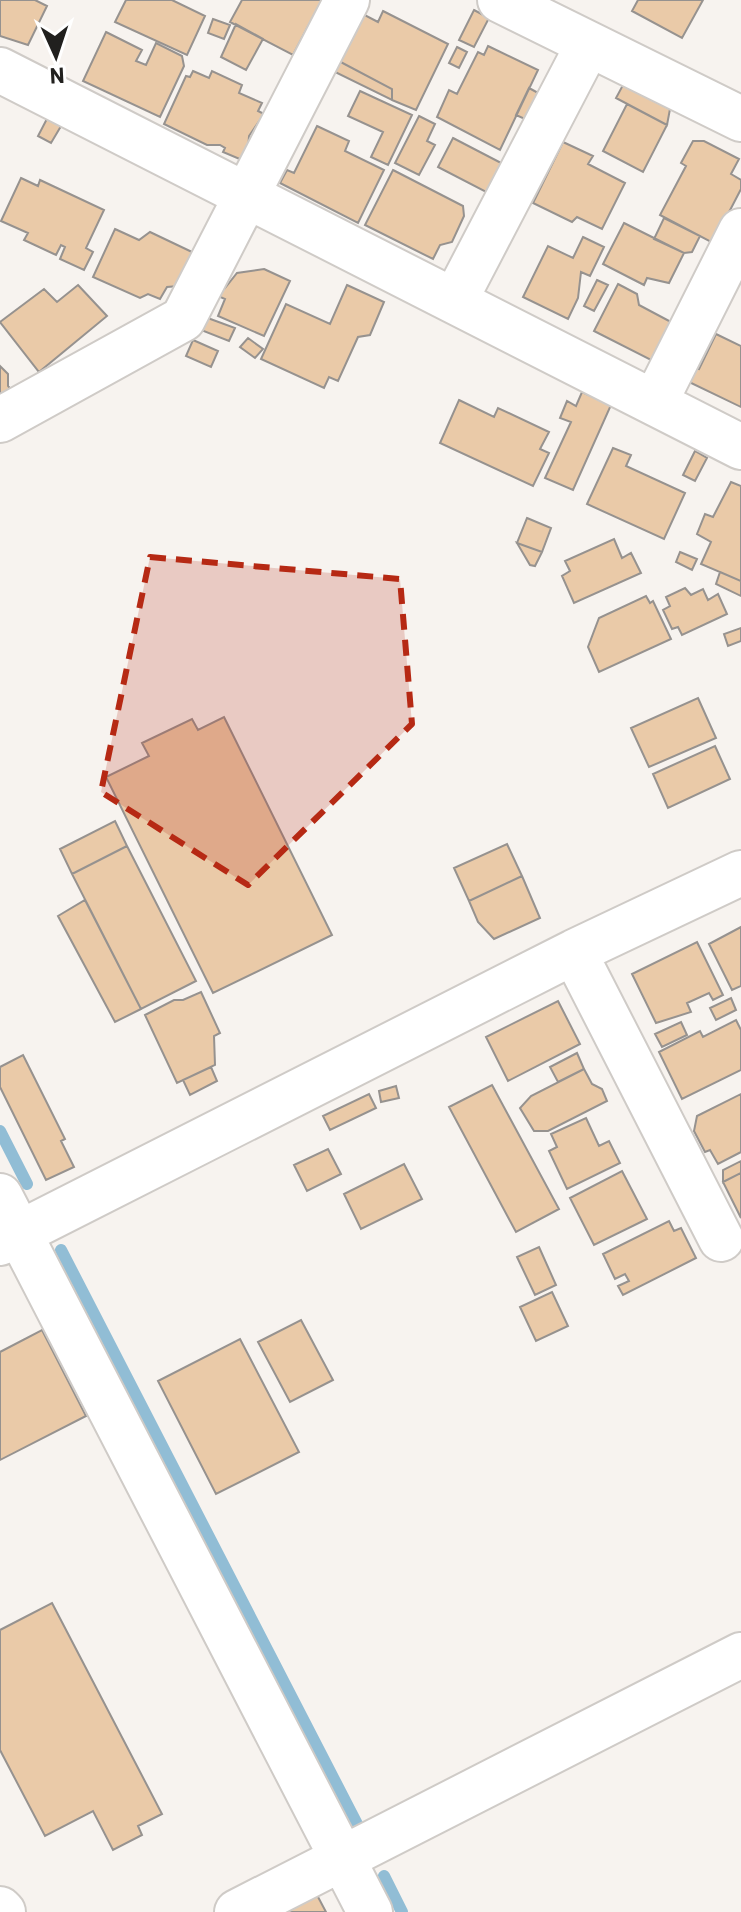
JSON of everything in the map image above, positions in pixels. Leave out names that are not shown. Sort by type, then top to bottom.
[{"type":"street","points":[[0,420],[183,319],[347,0]]},
{"type":"street","points":[[500,0],[741,119]]},
{"type":"street","points":[[455,300],[588,45]]},
{"type":"street","points":[[0,70],[741,447]]},
{"type":"street","points":[[655,402],[741,231]]},
{"type":"street","points":[[370,1912],[6,1224],[741,873]]},
{"type":"street","points":[[574,952],[721,1239]]},
{"type":"street","points":[[237,1912],[741,1655]]},
{"type":"highlighted area","points":[[150,557],[400,579],[412,724],[248,885],[101,792]]},
{"type":"building","points":[[0,0],[35,0],[47,6],[28,45],[0,36]]},
{"type":"building","points":[[126,0],[172,0],[205,16],[187,55],[115,22]]},
{"type":"building","points":[[242,0],[322,0],[293,55],[230,22]]},
{"type":"building","points":[[638,0],[703,0],[682,38],[632,11]]},
{"type":"building","points":[[474,10],[489,18],[474,47],[459,40]]},
{"type":"building","points":[[383,11],[448,44],[416,110],[392,100],[392,89],[335,59],[359,12],[378,22]]},
{"type":"building","points":[[213,19],[230,25],[224,39],[208,33]]},
{"type":"building","points":[[236,24],[263,39],[246,70],[221,57]]},
{"type":"building","points":[[106,32],[142,50],[136,61],[146,65],[156,43],[182,56],[184,66],[160,117],[83,81]]},
{"type":"building","points":[[488,46],[538,70],[500,150],[437,117],[449,90],[457,94],[478,52],[484,55]]},
{"type":"building","points":[[457,47],[467,52],[459,68],[449,63]]},
{"type":"building","points":[[335,59],[392,89],[392,100],[331,70]]},
{"type":"building","points":[[193,71],[209,78],[212,71],[242,85],[239,93],[262,103],[258,111],[264,114],[249,136],[248,151],[242,160],[223,152],[225,148],[220,145],[207,145],[164,124],[186,76],[190,77]]},
{"type":"building","points":[[623,85],[670,109],[667,125],[616,98]]},
{"type":"building","points":[[529,88],[540,94],[527,120],[516,115]]},
{"type":"building","points":[[360,91],[412,115],[388,165],[371,157],[383,132],[348,116]]},
{"type":"building","points":[[627,104],[667,125],[643,172],[603,151]]},
{"type":"building","points":[[50,113],[64,121],[51,143],[38,136]]},
{"type":"building","points":[[419,116],[435,124],[427,141],[435,145],[419,175],[395,163]]},
{"type":"building","points":[[317,126],[349,141],[345,151],[384,170],[358,223],[280,183],[287,170],[294,173]]},
{"type":"building","points":[[453,138],[505,165],[490,194],[438,167]]},
{"type":"building","points":[[693,141],[704,141],[739,159],[731,174],[741,180],[741,189],[713,243],[660,215],[686,166],[681,163]]},
{"type":"building","points":[[563,142],[593,156],[588,164],[625,183],[602,229],[577,217],[572,222],[533,203]]},
{"type":"building","points":[[393,170],[463,206],[464,216],[452,242],[440,245],[433,259],[365,225]]},
{"type":"building","points":[[21,178],[38,186],[40,180],[104,210],[86,248],[93,252],[84,270],[60,259],[65,247],[61,245],[56,255],[24,240],[28,233],[1,221]]},
{"type":"building","points":[[664,218],[700,236],[692,252],[684,253],[654,239]]},
{"type":"building","points":[[624,223],[684,253],[669,283],[647,278],[644,285],[603,264]]},
{"type":"building","points":[[115,229],[139,240],[150,232],[192,252],[194,263],[179,286],[167,287],[160,299],[148,294],[140,298],[93,277]]},
{"type":"building","points":[[583,237],[604,247],[590,276],[581,272],[578,298],[568,319],[523,297],[548,246],[573,258]]},
{"type":"building","points":[[264,269],[290,281],[264,336],[218,316],[225,299],[218,296],[221,286],[225,288],[237,273]]},
{"type":"building","points":[[597,280],[608,285],[594,311],[584,306]]},
{"type":"building","points":[[618,284],[637,294],[639,305],[671,322],[651,360],[594,331]]},
{"type":"building","points":[[78,285],[107,316],[39,372],[0,322],[44,289],[57,302]]},
{"type":"building","points":[[347,285],[384,302],[370,335],[358,337],[338,381],[329,377],[324,388],[261,359],[286,304],[330,324]]},
{"type":"building","points":[[205,317],[235,328],[229,341],[201,330]]},
{"type":"building","points":[[716,334],[741,346],[741,407],[687,381],[694,368],[699,369]]},
{"type":"building","points":[[248,338],[263,349],[255,358],[240,347]]},
{"type":"building","points":[[193,340],[218,351],[211,367],[186,356]]},
{"type":"building","points":[[0,366],[8,374],[8,386],[13,392],[0,401]]},
{"type":"building","points":[[582,392],[611,405],[573,490],[545,478],[571,422],[560,418],[567,401],[576,406]]},
{"type":"building","points":[[459,400],[494,417],[498,408],[549,432],[540,449],[549,453],[533,486],[440,443]]},
{"type":"building","points":[[613,448],[631,455],[626,466],[685,493],[664,539],[587,504]]},
{"type":"building","points":[[695,451],[707,458],[695,481],[683,475]]},
{"type":"building","points":[[731,482],[741,486],[741,581],[701,564],[711,542],[697,534],[705,514],[713,517]]},
{"type":"building","points":[[527,518],[551,528],[542,552],[517,543]]},
{"type":"building","points":[[614,539],[622,558],[631,553],[641,573],[574,603],[562,576],[570,571],[565,561]]},
{"type":"building","points":[[517,543],[542,552],[535,566],[530,565]]},
{"type":"building","points":[[680,552],[697,559],[692,570],[676,562]]},
{"type":"building","points":[[720,572],[741,581],[741,596],[716,584]]},
{"type":"building","points":[[685,588],[691,595],[703,589],[708,600],[718,594],[727,614],[682,635],[678,627],[672,629],[663,610],[670,606],[666,597]]},
{"type":"building","points":[[646,596],[650,603],[653,601],[671,639],[599,672],[588,647],[599,618]]},
{"type":"building","points":[[741,628],[741,641],[728,646],[724,634]]},
{"type":"building","points":[[698,698],[716,738],[649,767],[631,728]]},
{"type":"building","points":[[224,717],[332,935],[213,993],[106,777],[149,756],[142,743],[192,719],[198,730]]},
{"type":"building","points":[[715,746],[730,779],[668,808],[653,774]]},
{"type":"building","points":[[115,821],[127,846],[72,874],[60,849]]},
{"type":"building","points":[[507,844],[522,876],[469,901],[454,868]]},
{"type":"building","points":[[127,846],[196,981],[141,1009],[72,874]]},
{"type":"building","points":[[522,876],[540,918],[494,939],[478,922],[469,901]]},
{"type":"building","points":[[85,900],[141,1009],[115,1022],[58,916]]},
{"type":"building","points":[[741,927],[741,986],[732,990],[709,944]]},
{"type":"building","points":[[697,942],[723,995],[713,1000],[709,993],[687,1003],[691,1012],[656,1023],[632,974]]},
{"type":"building","points":[[201,992],[220,1033],[214,1036],[215,1065],[177,1083],[145,1015],[174,1000],[183,1000]]},
{"type":"building","points":[[731,998],[736,1010],[716,1020],[710,1008]]},
{"type":"building","points":[[558,1001],[580,1044],[508,1081],[486,1037]]},
{"type":"building","points":[[736,1020],[741,1030],[741,1070],[682,1099],[659,1052],[700,1031],[703,1037]]},
{"type":"building","points":[[681,1022],[687,1035],[662,1047],[655,1034]]},
{"type":"building","points":[[577,1053],[584,1069],[558,1082],[550,1067]]},
{"type":"building","points":[[23,1055],[65,1139],[61,1141],[74,1167],[46,1180],[0,1087],[0,1067]]},
{"type":"building","points":[[211,1067],[217,1081],[190,1095],[183,1080]]},
{"type":"building","points":[[584,1069],[592,1084],[602,1089],[607,1101],[548,1131],[534,1131],[520,1108],[531,1096]]},
{"type":"building","points":[[492,1085],[559,1209],[516,1232],[449,1107]]},
{"type":"building","points":[[396,1086],[399,1098],[381,1102],[379,1091]]},
{"type":"building","points":[[369,1094],[376,1108],[330,1130],[323,1116]]},
{"type":"building","points":[[741,1094],[741,1152],[718,1164],[710,1150],[705,1152],[694,1131],[697,1116]]},
{"type":"building","points":[[586,1118],[599,1146],[609,1141],[620,1163],[567,1189],[549,1151],[557,1147],[551,1134]]},
{"type":"building","points":[[328,1149],[341,1174],[307,1191],[294,1165]]},
{"type":"building","points":[[741,1161],[741,1173],[723,1182],[723,1170]]},
{"type":"building","points":[[404,1164],[422,1199],[361,1229],[344,1194]]},
{"type":"building","points":[[622,1171],[647,1219],[594,1245],[570,1198]]},
{"type":"building","points":[[741,1173],[741,1218],[723,1182]]},
{"type":"building","points":[[669,1221],[674,1231],[681,1228],[696,1258],[623,1295],[618,1286],[629,1281],[625,1274],[615,1279],[603,1254]]},
{"type":"building","points":[[539,1247],[556,1285],[535,1295],[517,1257]]},
{"type":"building","points":[[552,1292],[568,1326],[536,1341],[520,1307]]},
{"type":"building","points":[[301,1320],[333,1380],[290,1402],[258,1342]]},
{"type":"building","points":[[42,1330],[86,1416],[0,1460],[0,1352]]},
{"type":"building","points":[[240,1339],[299,1452],[216,1494],[158,1381]]},
{"type":"building","points":[[52,1603],[162,1814],[138,1826],[142,1835],[113,1850],[93,1811],[45,1836],[0,1750],[0,1630]]},
{"type":"building","points":[[317,1895],[326,1912],[285,1912]]},
{"type":"waterway","points":[[0,1131],[27,1184]]},
{"type":"waterway","points":[[61,1250],[358,1826]]},
{"type":"waterway","points":[[384,1876],[402,1912]]}]
